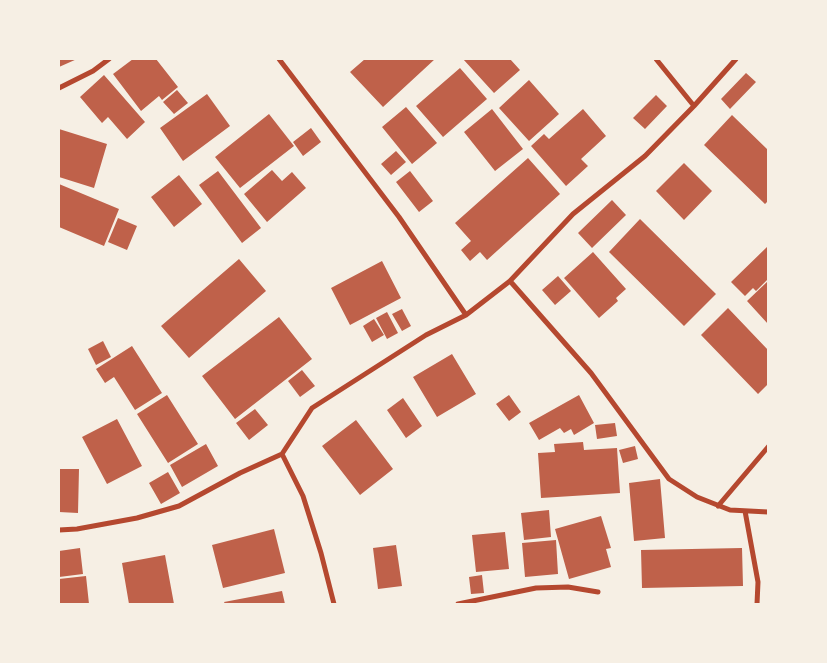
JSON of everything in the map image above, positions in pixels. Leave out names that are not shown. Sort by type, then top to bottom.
[{"type":"street","points":[[59,88],[93,71],[109,59]]},
{"type":"street","points":[[279,59],[399,217],[466,315]]},
{"type":"street","points":[[656,59],[694,106]]},
{"type":"street","points":[[59,530],[77,529],[137,518],[179,506],[240,473],[282,454],[312,408],[426,336],[466,315],[510,281],[573,214],[645,156],[694,106],[736,59]]},
{"type":"street","points":[[510,281],[591,373],[669,479],[697,497],[718,506],[730,510],[768,512]]},
{"type":"street","points":[[718,506],[768,447]]},
{"type":"street","points":[[282,454],[303,496],[321,553],[334,604]]},
{"type":"street","points":[[744,511],[758,582],[757,604]]},
{"type":"street","points":[[458,604],[536,588],[568,586],[598,592]]},
{"type":"building","points":[[59,59],[77,59],[59,67]]},
{"type":"building","points":[[133,59],[156,59],[178,87],[162,100],[159,96],[141,111],[113,74]]},
{"type":"building","points":[[365,59],[435,59],[383,107],[350,72]]},
{"type":"building","points":[[463,59],[510,59],[520,70],[494,93]]},
{"type":"building","points":[[460,68],[487,99],[443,137],[416,106]]},
{"type":"building","points":[[746,73],[756,82],[730,109],[721,99]]},
{"type":"building","points":[[104,75],[145,122],[127,139],[108,117],[102,123],[80,97]]},
{"type":"building","points":[[529,80],[559,114],[529,141],[499,108]]},
{"type":"building","points":[[177,90],[188,103],[174,114],[163,102]]},
{"type":"building","points":[[207,94],[230,126],[183,161],[160,128]]},
{"type":"building","points":[[656,95],[667,106],[645,129],[633,118]]},
{"type":"building","points":[[406,107],[437,143],[412,164],[382,127]]},
{"type":"building","points":[[492,109],[523,149],[495,171],[464,132]]},
{"type":"building","points":[[583,109],[606,136],[581,159],[588,166],[566,186],[531,146],[544,134],[549,139]]},
{"type":"building","points":[[269,114],[294,146],[240,188],[215,157]]},
{"type":"building","points":[[732,115],[768,150],[768,201],[765,204],[704,145]]},
{"type":"building","points":[[311,128],[321,142],[303,156],[293,142]]},
{"type":"building","points":[[59,129],[107,144],[94,188],[59,177]]},
{"type":"building","points":[[396,151],[406,162],[391,175],[381,164]]},
{"type":"building","points":[[528,158],[560,194],[487,260],[480,252],[470,261],[461,250],[471,241],[455,223]]},
{"type":"building","points":[[684,163],[712,191],[684,220],[656,191]]},
{"type":"building","points":[[272,170],[282,181],[292,172],[306,188],[267,222],[244,194]]},
{"type":"building","points":[[218,171],[261,228],[242,243],[199,185]]},
{"type":"building","points":[[410,171],[433,201],[419,212],[396,182]]},
{"type":"building","points":[[179,175],[202,204],[174,227],[151,197]]},
{"type":"building","points":[[59,184],[119,209],[104,246],[59,227]]},
{"type":"building","points":[[612,200],[626,215],[592,248],[578,233]]},
{"type":"building","points":[[118,218],[137,226],[127,250],[108,242]]},
{"type":"building","points":[[640,219],[716,294],[684,326],[609,252]]},
{"type":"building","points":[[768,246],[768,279],[756,291],[753,288],[745,296],[731,282]]},
{"type":"building","points":[[593,252],[626,289],[616,298],[618,301],[599,318],[564,278]]},
{"type":"building","points":[[239,259],[266,291],[189,358],[161,326]]},
{"type":"building","points":[[382,261],[401,298],[350,325],[331,288]]},
{"type":"building","points":[[558,276],[571,291],[555,305],[542,290]]},
{"type":"building","points":[[768,281],[768,324],[747,301]]},
{"type":"building","points":[[728,308],[768,350],[768,384],[758,394],[701,335]]},
{"type":"building","points":[[402,309],[411,326],[402,331],[392,314]]},
{"type":"building","points":[[387,312],[398,333],[387,339],[376,318]]},
{"type":"building","points":[[279,317],[312,359],[235,419],[202,376]]},
{"type":"building","points":[[374,319],[384,335],[372,342],[363,326]]},
{"type":"building","points":[[103,341],[111,357],[96,365],[88,349]]},
{"type":"building","points":[[132,346],[162,393],[135,410],[114,377],[105,383],[96,369]]},
{"type":"building","points":[[452,354],[476,394],[437,417],[413,377]]},
{"type":"building","points":[[302,370],[315,386],[300,397],[288,381]]},
{"type":"building","points":[[167,395],[198,444],[168,463],[137,414]]},
{"type":"building","points":[[509,395],[521,412],[509,421],[496,404]]},
{"type":"building","points":[[579,395],[594,423],[574,435],[571,429],[564,433],[560,428],[539,440],[529,423]]},
{"type":"building","points":[[403,398],[422,426],[406,438],[387,410]]},
{"type":"building","points":[[255,409],[268,425],[249,440],[236,423]]},
{"type":"building","points":[[117,419],[142,466],[107,484],[82,437]]},
{"type":"building","points":[[356,420],[393,469],[360,495],[322,446]]},
{"type":"building","points":[[615,423],[617,436],[597,439],[595,425]]},
{"type":"building","points":[[583,442],[584,450],[617,448],[620,493],[541,498],[538,453],[555,452],[554,444]]},
{"type":"building","points":[[206,444],[218,466],[182,487],[170,465]]},
{"type":"building","points":[[635,446],[638,459],[623,463],[619,450]]},
{"type":"building","points":[[59,469],[79,469],[78,513],[59,512]]},
{"type":"building","points":[[168,472],[180,493],[161,504],[149,483]]},
{"type":"building","points":[[660,479],[665,538],[634,541],[629,483]]},
{"type":"building","points":[[549,510],[551,537],[524,540],[521,513]]},
{"type":"building","points":[[601,516],[611,548],[606,549],[611,567],[569,579],[555,529]]},
{"type":"building","points":[[274,529],[285,573],[223,588],[212,545]]},
{"type":"building","points":[[505,532],[509,569],[476,572],[472,535]]},
{"type":"building","points":[[556,540],[558,574],[525,577],[522,543]]},
{"type":"building","points":[[396,545],[402,586],[378,589],[373,548]]},
{"type":"building","points":[[80,548],[83,574],[59,577],[59,551]]},
{"type":"building","points":[[742,548],[743,586],[642,588],[641,550]]},
{"type":"building","points":[[165,555],[174,604],[129,604],[122,563]]},
{"type":"building","points":[[482,575],[484,593],[471,594],[469,577]]},
{"type":"building","points":[[86,576],[89,604],[59,604],[59,579]]},
{"type":"building","points":[[282,591],[285,604],[225,604],[224,602]]}]
